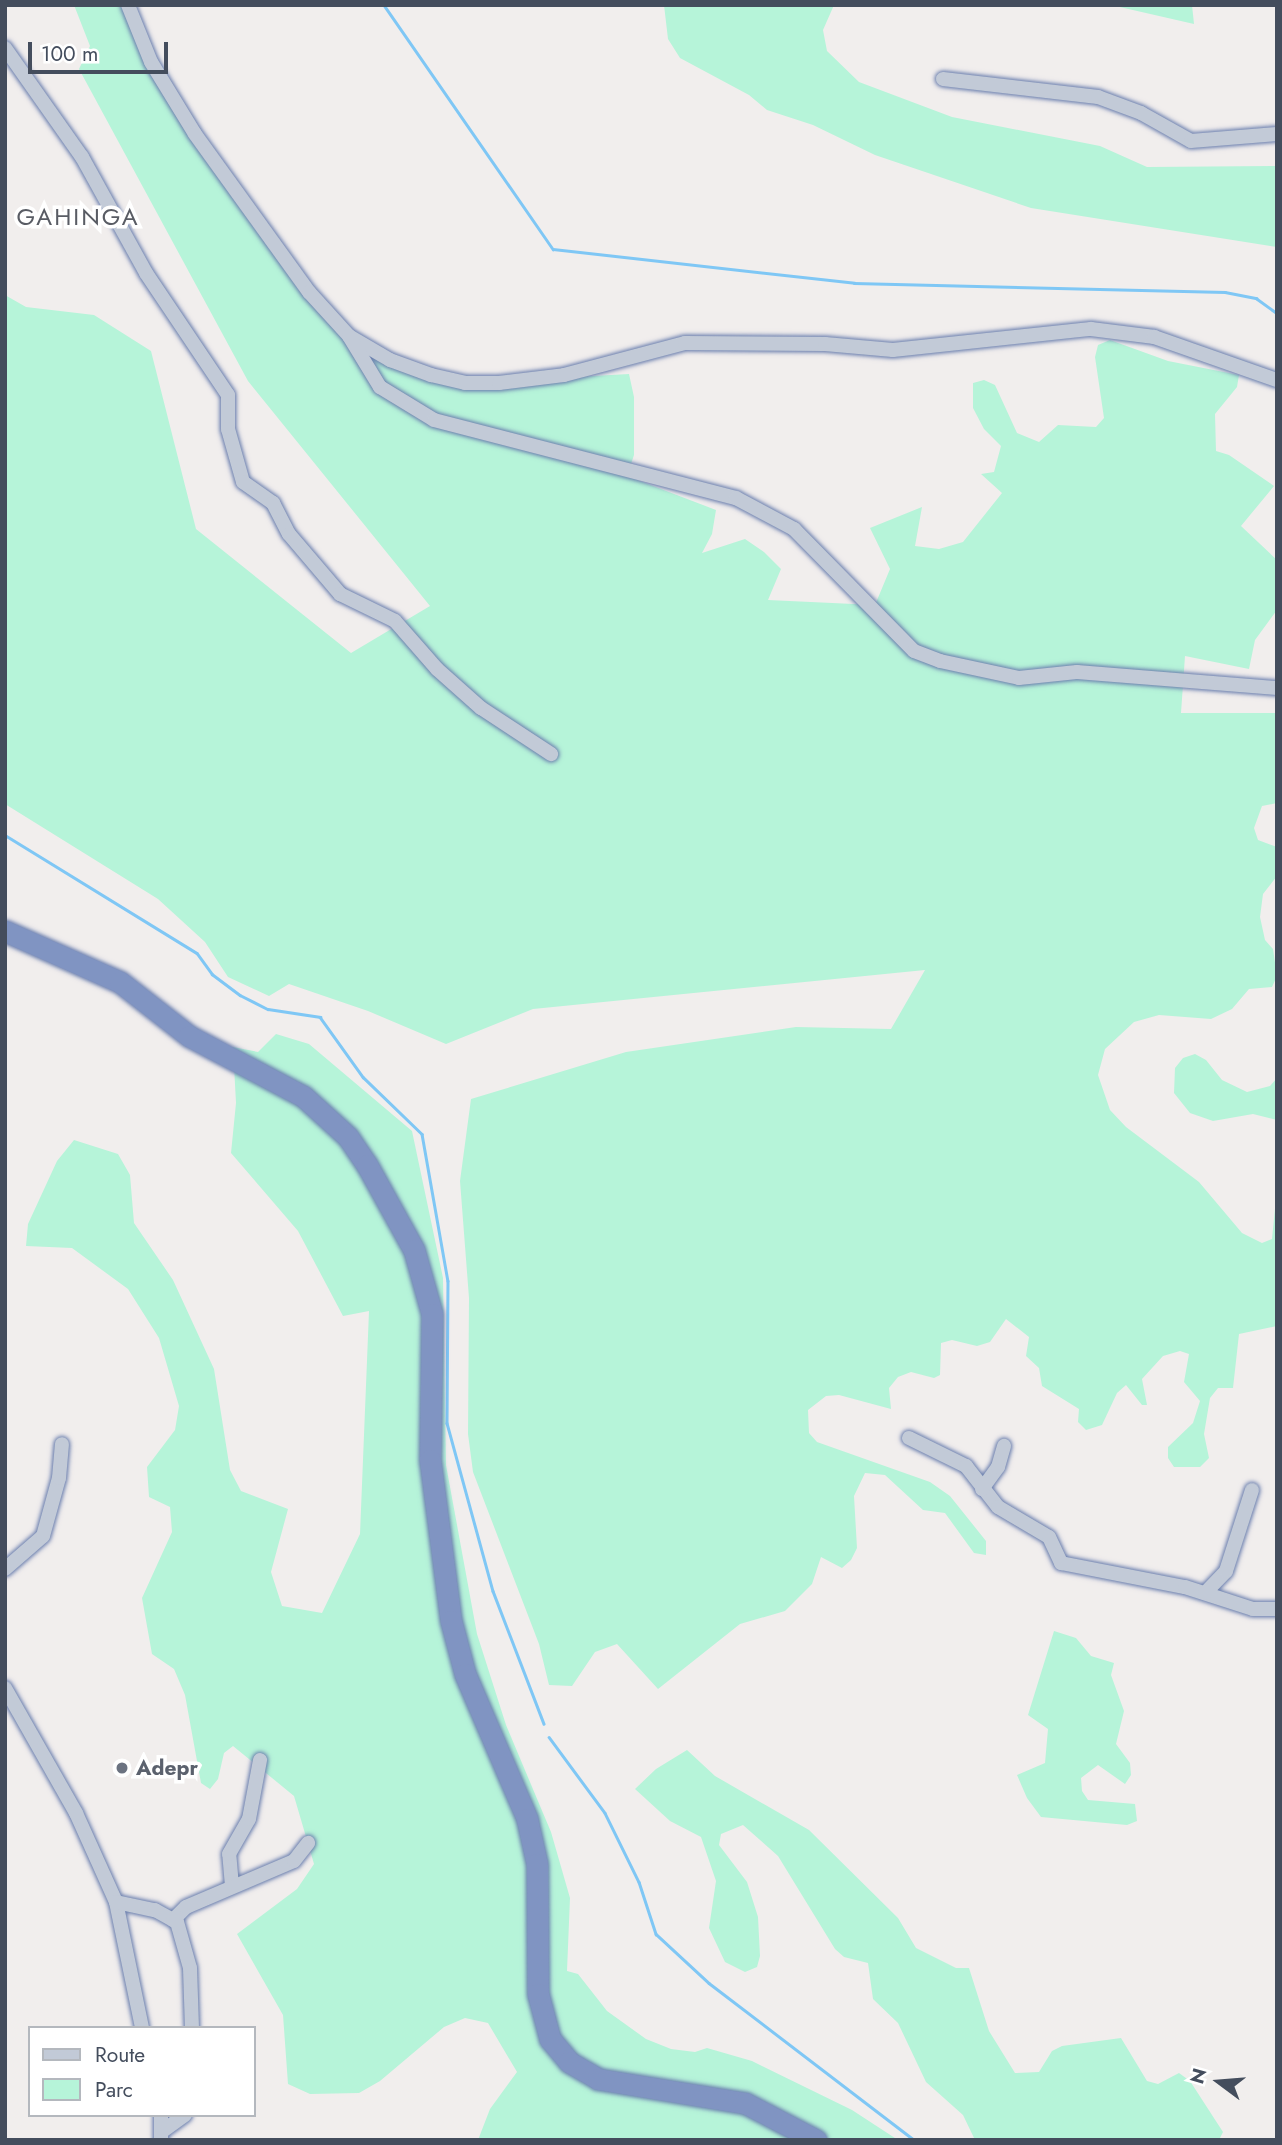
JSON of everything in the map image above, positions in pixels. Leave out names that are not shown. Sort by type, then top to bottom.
[{"type":"highway","points":[[5,931],[120,982],[189,1037],[303,1096],[348,1138],[367,1165],[414,1251],[432,1314],[430,1460],[451,1621],[465,1674],[527,1819],[537,1864],[538,1994],[550,2039],[569,2062],[598,2079],[744,2103],[816,2140]]},
{"type":"street","points":[[128,5],[151,62],[195,134],[281,257],[349,336],[380,387],[434,420],[736,498],[794,529],[914,651],[940,661],[1019,678],[1077,672],[1277,688]]},
{"type":"street","points":[[5,48],[82,157],[146,273],[228,395],[228,429],[246,486],[273,503],[289,534],[340,594],[395,621],[437,668],[481,708],[551,754]]},
{"type":"street","points":[[943,79],[1098,97],[1141,113],[1191,141],[1277,134]]},
{"type":"street","points":[[349,336],[390,360],[431,375],[499,383],[564,375],[685,343],[825,344],[893,351],[1091,329],[1154,337],[1277,380]]},
{"type":"street","points":[[909,1438],[955,1458],[1006,1514],[1049,1537],[1061,1563],[1205,1593],[1253,1609],[1277,1609]]},
{"type":"street","points":[[5,1569],[43,1536],[59,1479],[62,1444]]},
{"type":"street","points":[[982,1489],[998,1467],[1004,1446]]},
{"type":"street","points":[[1205,1593],[1226,1571],[1252,1490]]},
{"type":"street","points":[[5,1688],[76,1813],[116,1902],[142,2026]]},
{"type":"street","points":[[232,1886],[229,1854],[249,1819],[260,1760]]},
{"type":"street","points":[[173,1920],[186,1907],[294,1861],[308,1843]]},
{"type":"street","points":[[116,1902],[130,1902],[173,1920],[187,1944],[191,2026]]},
{"type":"street","points":[[162,2128],[181,2117]]},
{"type":"green space","points":[[74,5],[128,5],[195,134],[349,336],[390,360],[465,383],[629,374],[634,397],[634,455],[627,476],[716,510],[712,534],[702,553],[745,539],[764,552],[781,569],[768,600],[875,605],[890,569],[870,528],[922,507],[915,546],[939,549],[963,542],[1002,493],[981,474],[994,472],[1001,446],[984,429],[973,408],[973,383],[984,380],[995,385],[1017,433],[1039,442],[1058,425],[1096,427],[1104,418],[1095,357],[1098,345],[1110,340],[1168,361],[1239,375],[1237,387],[1215,414],[1216,451],[1229,455],[1274,486],[1241,526],[1277,560],[1277,610],[1255,640],[1249,669],[1185,656],[1181,713],[1277,713],[1277,803],[1262,806],[1254,828],[1258,840],[1277,847],[1277,876],[1263,894],[1260,917],[1265,940],[1273,949],[1277,976],[1272,987],[1249,989],[1232,1009],[1211,1019],[1159,1015],[1134,1022],[1105,1049],[1098,1075],[1110,1110],[1126,1127],[1199,1182],[1242,1233],[1262,1243],[1272,1239],[1277,1188],[1277,1326],[1239,1334],[1233,1388],[1218,1388],[1210,1398],[1204,1434],[1209,1458],[1200,1467],[1174,1467],[1168,1458],[1168,1447],[1193,1423],[1200,1401],[1184,1382],[1189,1354],[1180,1351],[1163,1356],[1142,1379],[1147,1405],[1142,1405],[1126,1385],[1117,1393],[1102,1425],[1086,1430],[1078,1422],[1079,1409],[1042,1386],[1039,1368],[1026,1356],[1029,1337],[1006,1319],[990,1342],[977,1346],[952,1340],[941,1343],[940,1375],[934,1378],[911,1372],[898,1377],[889,1388],[891,1409],[839,1395],[826,1396],[808,1410],[809,1433],[817,1442],[930,1482],[950,1496],[986,1541],[986,1555],[974,1553],[945,1513],[923,1510],[885,1475],[865,1473],[854,1496],[857,1548],[851,1560],[842,1568],[821,1557],[812,1584],[785,1611],[740,1624],[658,1689],[617,1644],[595,1652],[572,1686],[549,1685],[539,1644],[473,1472],[468,1434],[469,1298],[460,1181],[471,1099],[626,1052],[796,1027],[891,1029],[925,970],[533,1009],[446,1044],[368,1011],[289,984],[269,996],[228,977],[205,942],[158,899],[5,804],[5,295],[26,307],[94,315],[151,351],[196,529],[351,653],[430,606],[248,381],[79,69],[90,46]]},
{"type":"green space","points":[[664,5],[834,5],[823,30],[827,51],[859,82],[952,117],[1100,146],[1147,167],[1277,166],[1277,247],[1031,208],[875,155],[813,125],[767,110],[749,95],[680,58],[668,39]]},
{"type":"green space","points":[[1111,5],[1192,5],[1194,24]]},
{"type":"green space","points":[[276,1034],[309,1044],[412,1131],[443,1278],[446,1465],[477,1634],[506,1725],[551,1832],[570,1898],[567,1971],[578,1974],[607,2011],[646,2039],[671,2049],[695,2052],[707,2048],[752,2061],[852,2110],[898,2140],[478,2140],[490,2109],[517,2072],[488,2023],[465,2018],[444,2027],[380,2081],[359,2093],[310,2094],[288,2084],[283,2015],[237,1934],[297,1889],[314,1864],[294,1796],[233,1746],[224,1753],[218,1779],[210,1789],[201,1783],[185,1695],[174,1669],[152,1654],[142,1598],[172,1532],[170,1507],[149,1497],[147,1467],[175,1430],[179,1406],[159,1338],[128,1289],[72,1248],[26,1246],[28,1224],[57,1161],[74,1140],[118,1154],[130,1175],[134,1223],[173,1280],[214,1369],[230,1470],[241,1491],[288,1509],[271,1572],[282,1606],[322,1613],[360,1534],[369,1311],[343,1316],[298,1231],[231,1153],[236,1103],[233,1047],[258,1052]]},
{"type":"green space","points":[[1195,1054],[1206,1060],[1222,1080],[1247,1092],[1270,1086],[1277,1078],[1277,1120],[1253,1114],[1213,1121],[1190,1113],[1174,1093],[1175,1068],[1183,1058]]},
{"type":"green space","points":[[1054,1631],[1076,1638],[1091,1656],[1114,1663],[1111,1675],[1124,1711],[1116,1744],[1130,1763],[1131,1775],[1125,1784],[1098,1765],[1081,1778],[1082,1791],[1088,1800],[1135,1804],[1137,1821],[1127,1825],[1041,1817],[1027,1798],[1017,1775],[1045,1763],[1048,1729],[1028,1715]]},
{"type":"green space","points":[[687,1750],[715,1776],[809,1830],[898,1918],[916,1948],[956,1968],[969,1968],[989,2031],[1015,2073],[1039,2072],[1052,2051],[1062,2046],[1121,2038],[1147,2081],[1158,2084],[1179,2073],[1190,2081],[1223,2132],[1219,2140],[975,2140],[963,2115],[926,2082],[898,2023],[873,1999],[868,1963],[844,1957],[835,1949],[778,1856],[743,1825],[721,1834],[719,1845],[747,1882],[758,1917],[760,1956],[757,1967],[745,1972],[725,1962],[709,1928],[716,1881],[701,1837],[670,1821],[635,1789],[656,1769]]},
{"type":"waterway","points":[[384,5],[553,249],[854,283],[1225,292],[1256,298],[1277,313]]},
{"type":"waterway","points":[[5,835],[197,953],[212,974],[240,995],[268,1009],[320,1017],[363,1077],[422,1134],[448,1281],[447,1423],[493,1591],[544,1724]]},
{"type":"waterway","points":[[549,1737],[605,1813],[639,1882],[656,1934],[709,1983],[914,2140]]},
{"type":"place","name":"Adepr","points":[[122,1768]]},
{"type":"district","name":"GAHINGA","points":[[78,217]]}]
